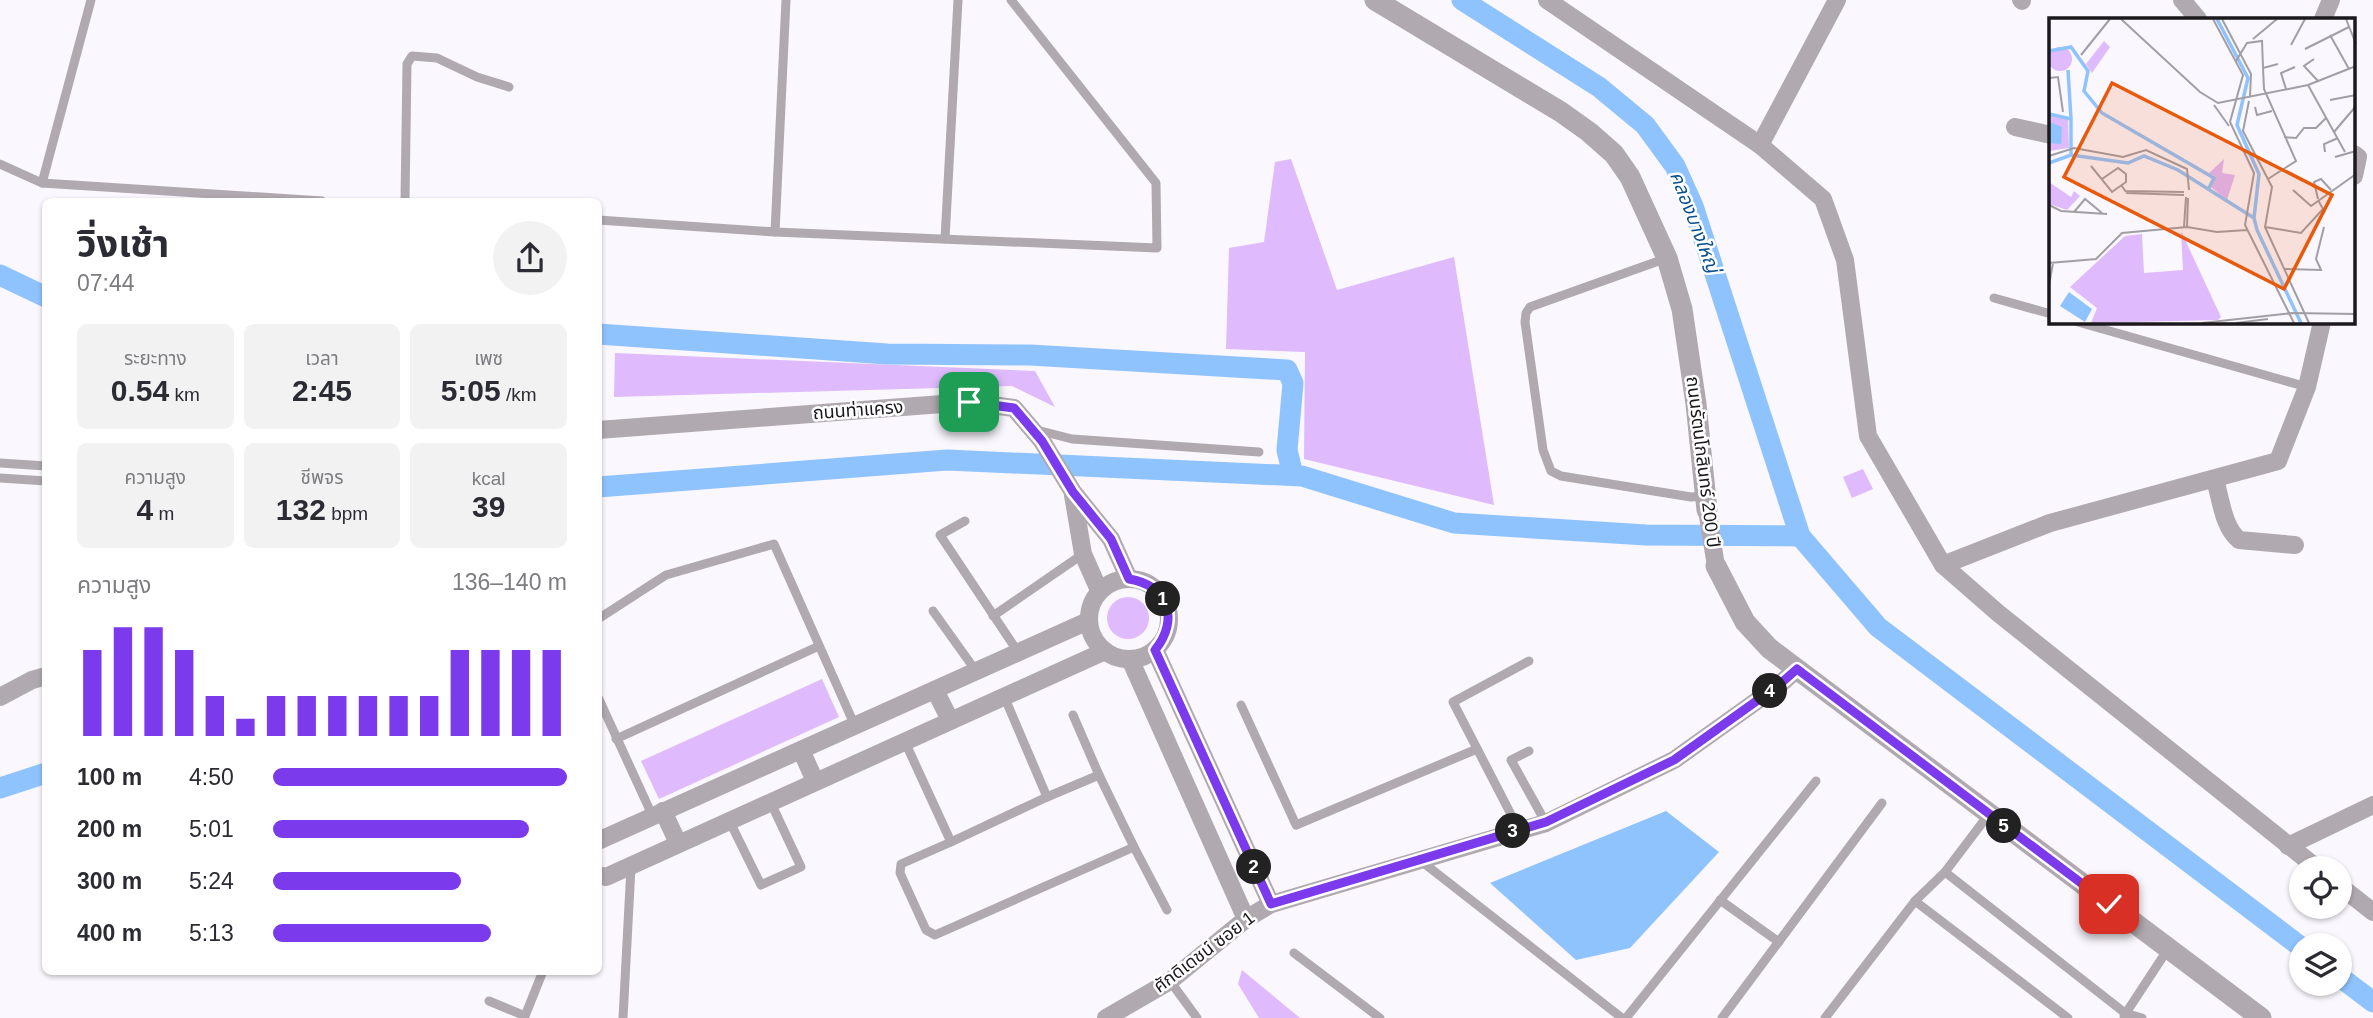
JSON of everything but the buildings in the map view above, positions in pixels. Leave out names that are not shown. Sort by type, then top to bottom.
[{"type":"street","name":"ถนนรัตนโกสินทร์ 200 ปี","points":[[1376,0],[1561,112],[1614,154],[1630,177],[1667,258],[1682,309],[1716,566],[1745,622],[1756,636],[2261,1018]]},
{"type":"street","points":[[1547,0],[1760,145],[1823,199],[1845,260],[1868,436],[1942,565],[2301,856]]},
{"type":"street","points":[[1760,145],[1837,0]]},
{"type":"street","points":[[2182,0],[2197,18]]},
{"type":"street","points":[[2323,18],[2331,0]]},
{"type":"street","points":[[2015,127],[2049,135]]},
{"type":"street","points":[[1942,565],[2050,523],[2278,461],[2307,387],[2322,324]]},
{"type":"street","name":"ถนนท่าแครง","points":[[602,430],[969,402],[1014,408],[1037,435],[1073,492],[1111,539],[1129,579]]},
{"type":"street","points":[[2215,480],[2229,527],[2239,540],[2295,545]]},
{"type":"street","name":"ถนนท่าแครง","points":[[1073,492],[1083,554],[1099,590]]},
{"type":"street","points":[[1129,579],[1153,587],[1163,598],[1169,623],[1164,639],[1155,650],[1139,658],[1130,659],[1116,657],[1105,651],[1093,637],[1088,621],[1099,590],[1119,580],[1129,579]]},
{"type":"street","points":[[602,839],[1088,621]]},
{"type":"street","points":[[1155,650],[1271,904]]},
{"type":"street","points":[[602,876],[606,877],[1105,651]]},
{"type":"street","points":[[1130,659],[1246,919]]},
{"type":"street","name":"ศักดิเดชน์ ซอย 1","points":[[1106,1018],[1170,981],[1246,919],[1271,904],[1546,822],[1674,760],[1779,685],[1797,669]]},
{"type":"street","points":[[0,697],[42,677]]},
{"type":"street","points":[[935,690],[950,720]]},
{"type":"street","points":[[802,750],[815,781]]},
{"type":"street","points":[[2288,846],[2373,805]]},
{"type":"street","points":[[658,814],[678,843]]},
{"type":"street","points":[[2352,895],[2373,912]]},
{"type":"lane","points":[[41,183],[91,0]]},
{"type":"lane","points":[[775,232],[786,0]]},
{"type":"lane","points":[[945,239],[958,0]]},
{"type":"lane","points":[[602,220],[775,232],[1157,248],[1156,183],[1011,0]]},
{"type":"lane","points":[[405,198],[407,64],[412,56],[437,58],[509,87]]},
{"type":"lane","points":[[0,163],[41,183],[275,198]]},
{"type":"lane","points":[[1667,258],[1530,307],[1525,322],[1543,450],[1551,471],[1561,476],[1691,497],[1707,503]]},
{"type":"lane","points":[[1994,298],[2049,313]]},
{"type":"lane","points":[[2085,324],[2307,387]]},
{"type":"lane","points":[[1037,435],[1259,452]]},
{"type":"lane","points":[[0,463],[42,466]]},
{"type":"lane","points":[[0,478],[42,481]]},
{"type":"lane","points":[[965,520],[940,535],[1018,653]]},
{"type":"lane","points":[[602,616],[666,575],[774,544],[855,726]]},
{"type":"lane","points":[[993,615],[1083,554]]},
{"type":"lane","points":[[933,611],[976,671]]},
{"type":"lane","points":[[616,739],[819,646]]},
{"type":"lane","points":[[1518,830],[1453,702],[1530,661]]},
{"type":"lane","points":[[1004,696],[1047,797]]},
{"type":"lane","points":[[1241,705],[1296,825],[1477,749]]},
{"type":"lane","points":[[602,707],[616,739],[658,814]]},
{"type":"lane","points":[[1073,715],[1098,775],[1167,910]]},
{"type":"lane","points":[[904,741],[951,842]]},
{"type":"lane","points":[[1530,751],[1511,760],[1546,822]]},
{"type":"lane","points":[[1098,775],[901,864],[900,873],[926,930],[935,935],[1134,847]]},
{"type":"lane","points":[[1419,860],[1624,1018],[1816,781]]},
{"type":"lane","points":[[729,820],[761,885],[801,867],[770,801]]},
{"type":"lane","points":[[1722,1018],[1882,803]]},
{"type":"lane","points":[[1825,1018],[1914,901],[1945,872],[1989,814]]},
{"type":"lane","points":[[624,1018],[631,865]]},
{"type":"lane","points":[[1945,872],[2124,1016],[2142,1018]]},
{"type":"lane","points":[[1720,900],[1779,942]]},
{"type":"lane","points":[[1914,901],[2068,1018]]},
{"type":"lane","points":[[2124,1016],[2168,949]]},
{"type":"lane","points":[[1294,953],[1380,1018]]},
{"type":"lane","points":[[489,1001],[525,1016],[541,975]]},
{"type":"lane","points":[[1170,981],[1197,1018]]},
{"type":"shaded area","points":[[1291,159],[1337,290],[1454,257],[1494,505],[1304,459],[1305,352],[1226,349],[1229,248],[1264,242],[1275,162]]},
{"type":"shaded area","points":[[615,353],[1035,371],[1055,407],[1012,386],[614,397]]},
{"type":"shaded area","points":[[1863,469],[1873,489],[1852,498],[1843,477]]},
{"type":"shaded area","points":[[1128,597],[1143,603],[1149,618],[1143,633],[1128,639],[1113,633],[1107,618],[1113,603]]},
{"type":"shaded area","points":[[822,679],[839,717],[659,799],[641,761]]},
{"type":"shaded area","points":[[1242,970],[1300,1018],[1259,1018],[1238,984]]},
{"type":"water","points":[[1666,811],[1719,852],[1630,948],[1576,960],[1490,883]]},
{"type":"waterway","name":"คลองบางใหญ่","points":[[1462,0],[1599,87],[1645,125],[1675,166],[1693,206],[1800,536],[1878,627],[2289,938]]},
{"type":"waterway","points":[[0,275],[42,295]]},
{"type":"waterway","points":[[602,334],[887,354],[1030,355],[1287,370],[1293,383],[1287,450],[1293,475]]},
{"type":"waterway","points":[[602,487],[947,460],[1302,476],[1454,523],[1646,535],[1800,536]]},
{"type":"waterway","points":[[0,788],[42,774]]},
{"type":"waterway","points":[[2352,986],[2373,1002]]},
{"type":"route","points":[[969,402],[1014,408],[1042,441],[1073,492],[1111,539],[1129,579],[1153,587],[1163,598],[1169,623],[1164,639],[1155,650],[1271,904],[1546,822],[1674,760],[1779,685],[1797,669],[2109,904]]}]
